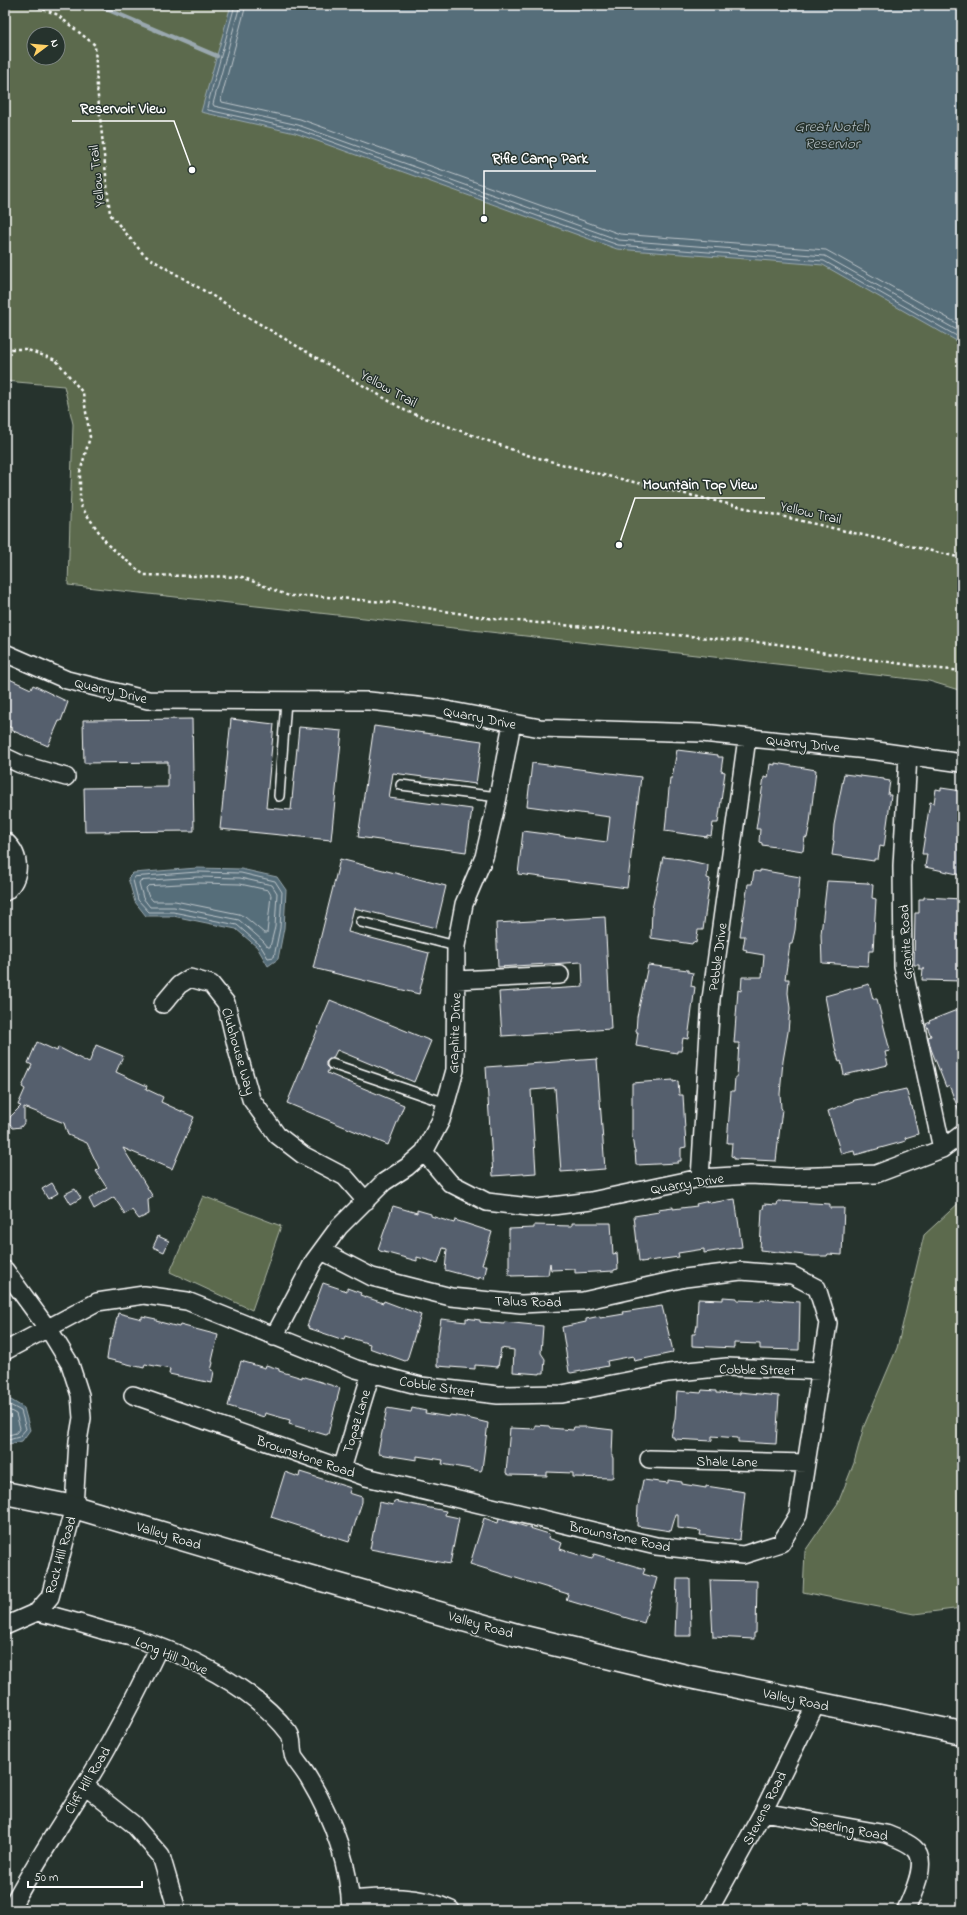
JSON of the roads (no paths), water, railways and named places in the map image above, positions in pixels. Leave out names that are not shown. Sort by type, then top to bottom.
[{"type":"main road","name":"Valley Road","points":[[5,1493],[74,1507],[283,1569],[524,1637],[690,1677],[962,1733]]},
{"type":"street","name":"Quarry Drive","points":[[5,653],[67,680],[148,700],[369,701],[436,708],[540,728],[702,733],[908,755],[962,763]]},
{"type":"street","name":"Graphite Drive","points":[[274,1337],[314,1261],[339,1227],[384,1182],[408,1167],[424,1152],[441,1120],[455,1070],[456,946],[464,904],[484,857],[498,797],[512,723]]},
{"type":"street","name":"Pebble Drive","points":[[700,1178],[711,999],[747,738]]},
{"type":"street","name":"Granite Road","points":[[908,755],[902,866],[904,967],[942,1150]]},
{"type":"street","points":[[5,757],[20,764],[66,777]]},
{"type":"street","points":[[5,841],[16,855],[18,866],[16,877],[11,886],[5,892]]},
{"type":"street","points":[[456,980],[560,975]]},
{"type":"street","name":"Clubhouse Way","points":[[163,1004],[179,985],[190,978],[211,984],[226,1003],[251,1099],[277,1135],[303,1155],[345,1177],[366,1201]]},
{"type":"street","name":"Quarry Drive","points":[[424,1152],[450,1183],[487,1202],[537,1208],[591,1201],[700,1178],[750,1175],[790,1177],[876,1174],[942,1150],[962,1134]]},
{"type":"street","name":"Talus Road","points":[[322,1251],[372,1277],[451,1297],[521,1304],[583,1301],[685,1278],[741,1272]]},
{"type":"street","name":"Rock Hill Road","points":[[5,1270],[48,1328],[70,1364],[80,1395],[82,1418],[78,1441],[74,1507],[50,1596],[37,1612],[5,1626]]},
{"type":"street","name":"Brownstone Road","points":[[133,1395],[366,1477],[656,1546],[743,1555],[781,1543],[798,1515],[828,1323],[817,1288],[792,1275],[741,1272]]},
{"type":"street","name":"Cobble Street","points":[[5,1351],[97,1302],[144,1295],[187,1301],[274,1337],[371,1373],[421,1386],[498,1395],[562,1394],[668,1373],[727,1367],[821,1371]]},
{"type":"street","name":"Topaz Lane","points":[[342,1469],[371,1373]]},
{"type":"street","name":"Shale Lane","points":[[649,1459],[806,1463]]},
{"type":"street","name":"Long Hill Drive","points":[[37,1612],[72,1619],[102,1630],[131,1637],[159,1647],[202,1666],[244,1691],[271,1714],[290,1735],[294,1757],[320,1798],[340,1845],[345,1865],[350,1905]]},
{"type":"street","name":"Cliff Hill Road","points":[[10,1910],[45,1849],[85,1786],[134,1700],[159,1647]]},
{"type":"street","name":"Stevens Road","points":[[709,1910],[763,1812],[816,1704]]},
{"type":"street","points":[[85,1786],[133,1824],[161,1856],[177,1910]]},
{"type":"street","name":"Sperling Road","points":[[763,1812],[886,1834],[903,1841],[916,1849],[921,1862],[917,1883],[906,1910]]},
{"type":"street","points":[[350,1905],[373,1898],[414,1898],[435,1903],[451,1910]]},
{"type":"lane","points":[[279,796],[286,701]]},
{"type":"lane","points":[[401,785],[498,797]]},
{"type":"lane","points":[[360,922],[456,946]]},
{"type":"lane","points":[[332,1064],[446,1103]]},
{"type":"water","name":"Great Notch Reservior","points":[[231,5],[962,5],[962,344],[823,265],[617,249],[295,133],[201,112]]},
{"type":"water","points":[[197,868],[241,869],[277,877],[286,890],[284,928],[278,959],[268,966],[257,947],[236,929],[173,916],[146,916],[135,902],[128,878],[133,873]]},
{"type":"water","points":[[11,1400],[24,1408],[30,1430],[22,1441],[5,1445],[5,1401]]},
{"type":"waterway","points":[[97,5],[217,56]]},
{"type":"place","name":"Reservoir View","points":[[192,170]]},
{"type":"place","name":"Rifle Camp Park","points":[[484,219]]},
{"type":"place","name":"Mountain Top View","points":[[619,545]]}]
